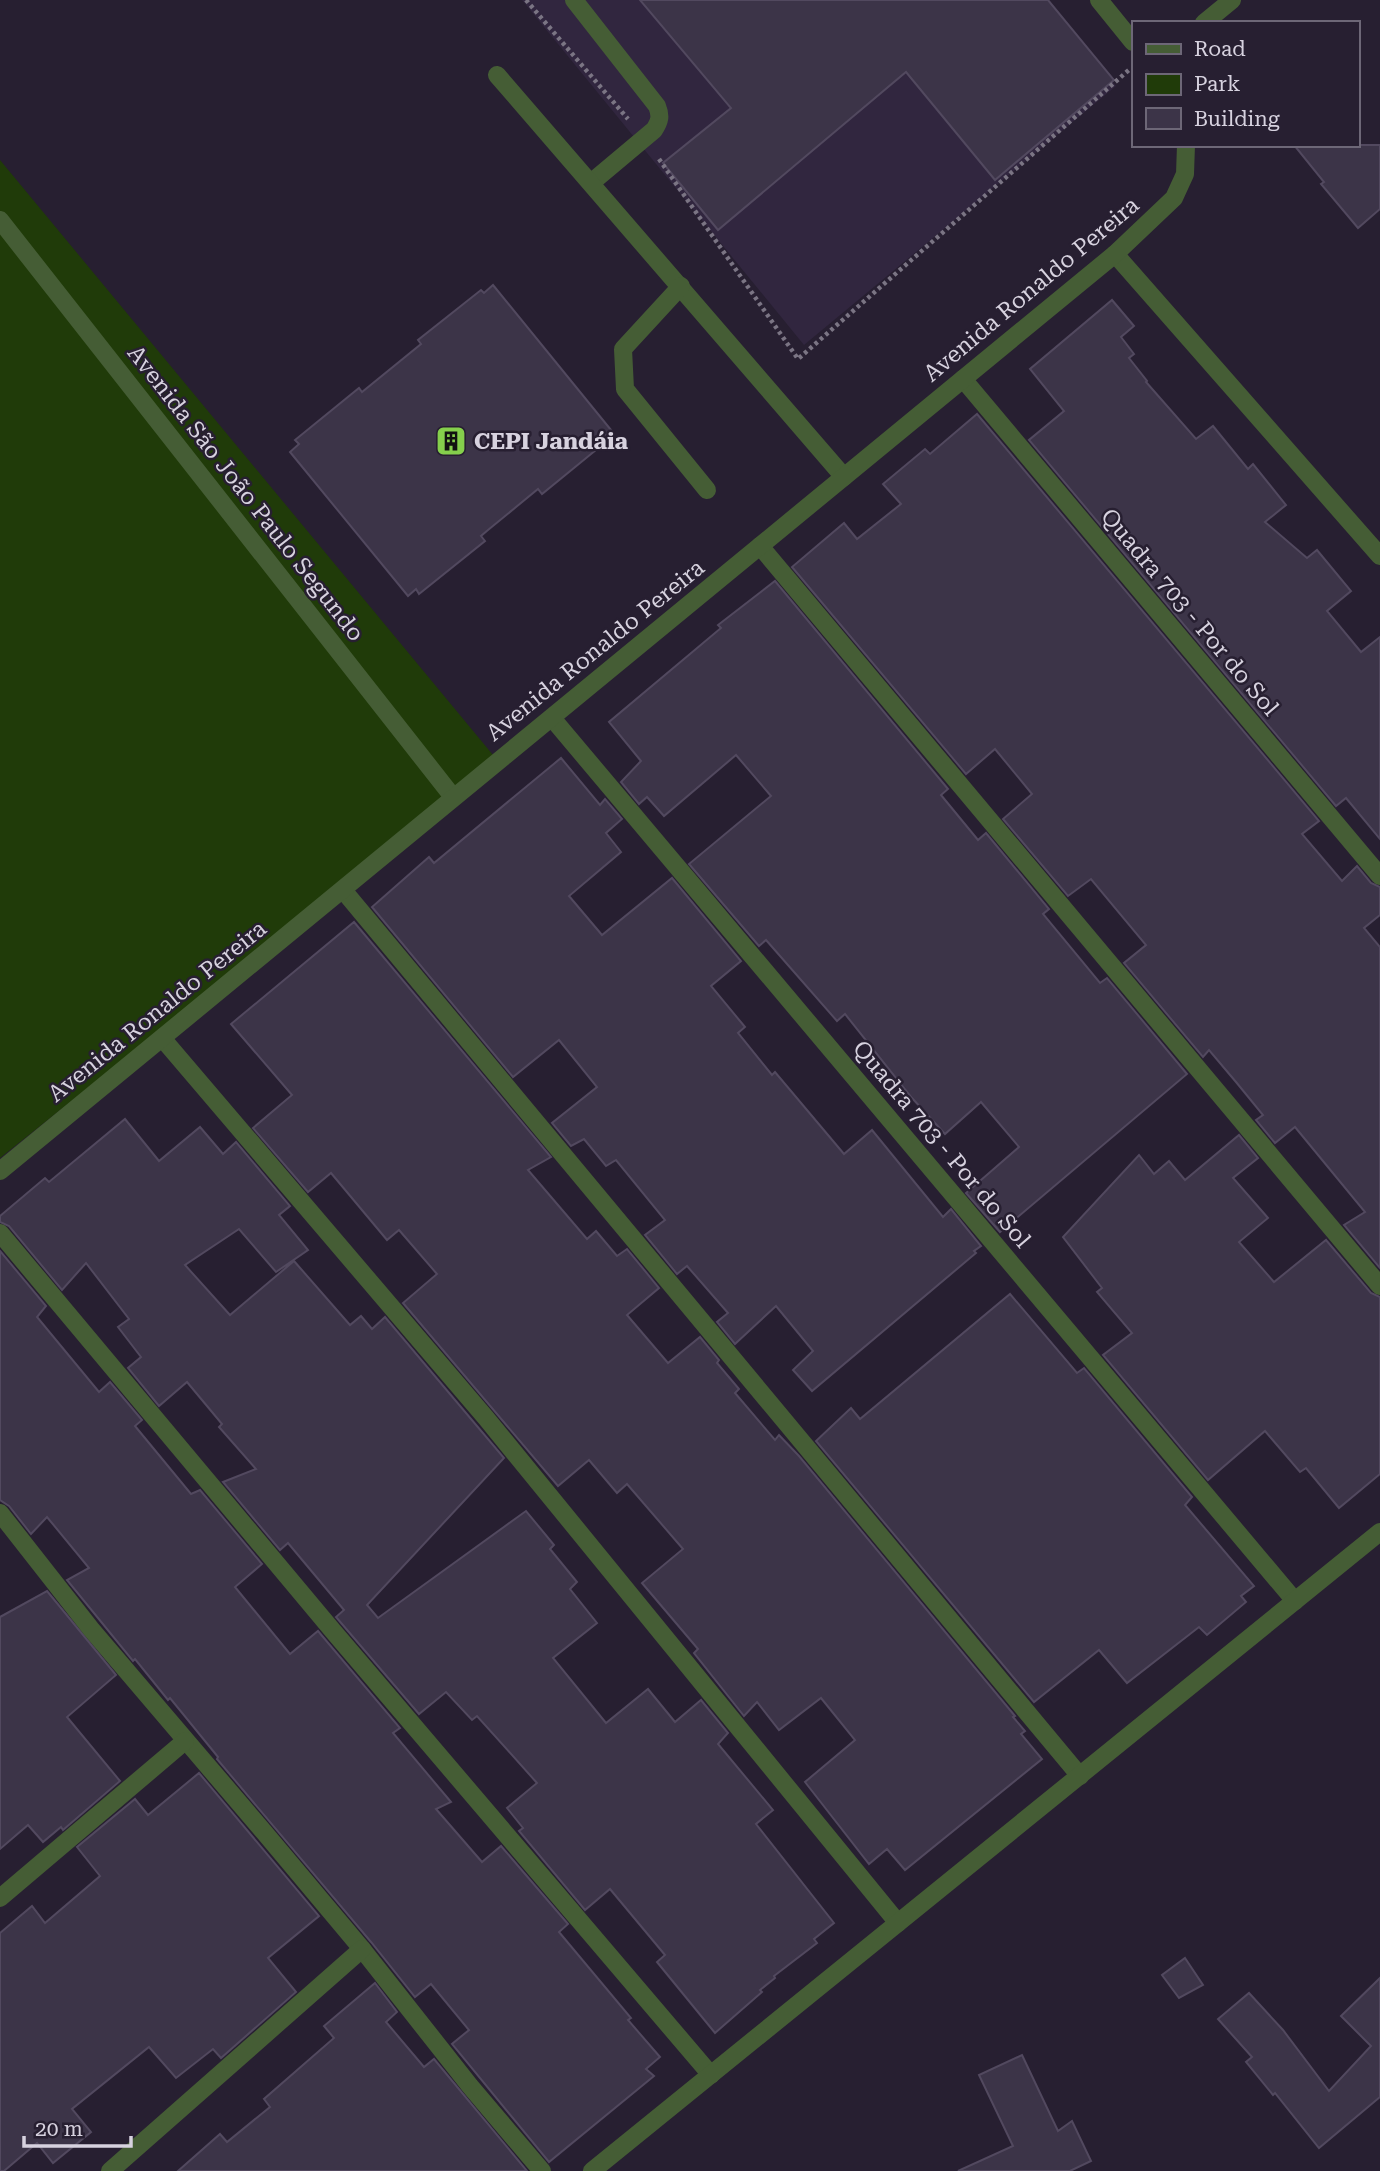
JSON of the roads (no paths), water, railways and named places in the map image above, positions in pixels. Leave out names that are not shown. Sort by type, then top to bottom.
[{"type":"street","points":[[574,0],[657,106],[659,121],[654,130],[592,182]]},
{"type":"street","points":[[1098,0],[1132,41]]},
{"type":"street","points":[[1206,21],[1232,0]]},
{"type":"street","points":[[497,75],[844,477]]},
{"type":"street","name":"Avenida Ronaldo Pereira","points":[[0,1171],[1115,254],[1174,198],[1185,174],[1186,147]]},
{"type":"street","name":"Avenida São João Paulo Segundo","points":[[0,220],[453,797]]},
{"type":"street","points":[[1115,254],[1380,556]]},
{"type":"street","points":[[681,286],[623,349],[625,389],[707,490]]},
{"type":"street","name":"Quadra 703 - Por do Sol","points":[[963,379],[1380,876]]},
{"type":"street","points":[[760,546],[1380,1286]]},
{"type":"street","name":"Quadra 703 - Por do Sol","points":[[552,718],[1294,1601]]},
{"type":"street","points":[[343,890],[1080,1776]]},
{"type":"street","points":[[162,1038],[486,1418],[898,1923]]},
{"type":"street","points":[[0,1233],[711,2075]]},
{"type":"street","points":[[0,1513],[6,1532],[264,1832],[542,2171]]},
{"type":"street","points":[[592,2171],[1380,1532]]},
{"type":"street","points":[[0,1898],[185,1741]]},
{"type":"street","points":[[110,2171],[362,1949]]},
{"type":"place","name":"CEPI Jandáia","points":[[451,441]]}]
